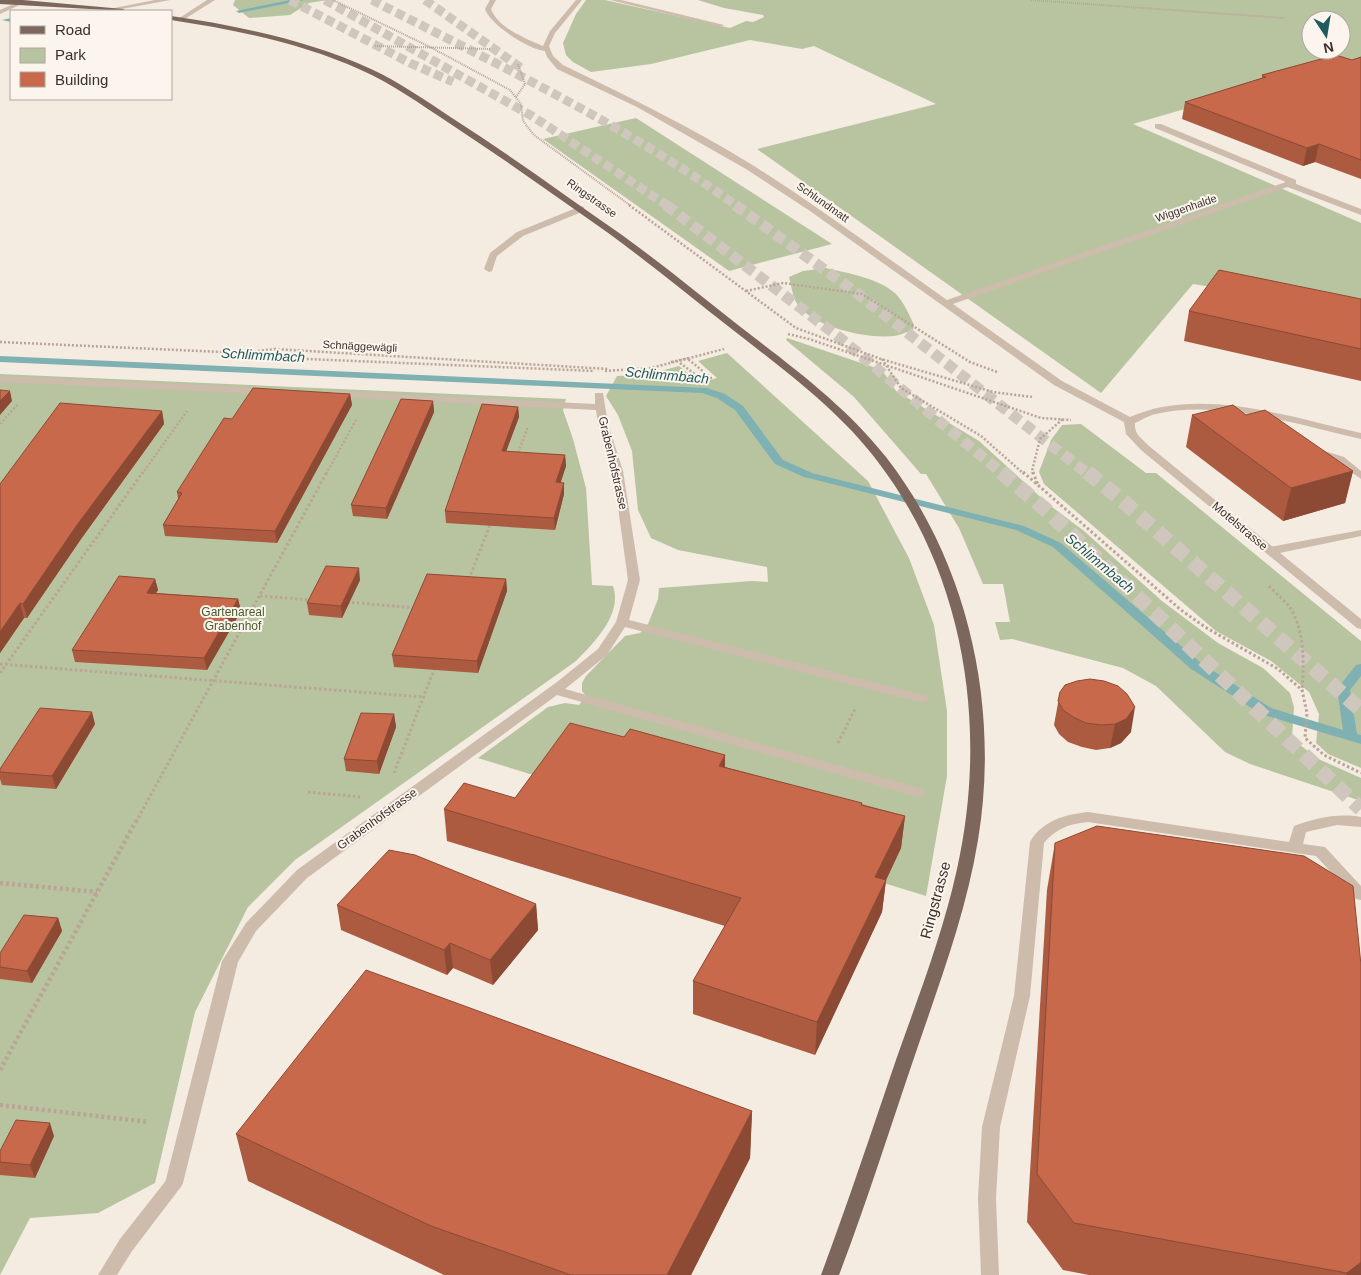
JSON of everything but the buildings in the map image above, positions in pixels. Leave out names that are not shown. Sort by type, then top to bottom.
[{"type":"main road","points":[[12,0],[107,10]]},
{"type":"main road","points":[[0,2],[23,2]]},
{"type":"main road","points":[[172,18],[182,19]]},
{"type":"main road","name":"Ringstrasse","points":[[182,19],[268,35],[302,46],[391,83],[492,147],[645,256],[804,381],[873,448],[895,477],[925,526],[950,582],[969,654],[975,687],[978,744],[975,808],[956,904],[830,1275]]},
{"type":"street","points":[[107,10],[167,0]]},
{"type":"street","points":[[182,19],[212,0]]},
{"type":"street","points":[[494,0],[488,9],[491,18],[524,40],[547,50],[548,39],[552,32],[579,0]]},
{"type":"street","points":[[613,0],[721,25]]},
{"type":"street","points":[[0,12],[23,2]]},
{"type":"street","name":"Schlundmatt","points":[[547,50],[554,62],[567,71],[640,105],[749,167],[813,209],[1058,383],[1130,421]]},
{"type":"street","points":[[1158,126],[1293,182],[1288,184]]},
{"type":"street","points":[[1288,184],[1361,212]]},
{"type":"street","name":"Wiggenhalde","points":[[947,303],[1288,184]]},
{"type":"street","points":[[489,269],[493,254],[520,234],[581,210]]},
{"type":"street","points":[[0,379],[276,392]]},
{"type":"street","points":[[323,394],[545,404]]},
{"type":"street","name":"Grabenhofstrasse","points":[[107,1275],[126,1244],[174,1183],[230,961],[251,927],[302,874],[555,690],[603,652],[622,622],[634,580],[618,471],[603,424],[600,401],[545,404]]},
{"type":"street","points":[[1130,421],[1140,415],[1165,408],[1214,406],[1361,436]]},
{"type":"street","name":"Motelstrasse","points":[[1130,421],[1128,424],[1131,434],[1140,444],[1361,625]]},
{"type":"street","points":[[1311,450],[1340,459],[1361,476]]},
{"type":"street","points":[[1270,551],[1361,533]]},
{"type":"street","points":[[622,622],[923,699]]},
{"type":"street","points":[[555,690],[918,792]]},
{"type":"street","points":[[990,1275],[987,1198],[991,1127],[1022,996],[1037,842],[1047,829],[1064,819],[1088,817],[1320,851],[1361,895]]},
{"type":"street","points":[[1295,848],[1299,829],[1321,821],[1345,818],[1361,822]]},
{"type":"path","points":[[333,0],[432,48],[510,90],[521,104],[523,121],[534,135],[796,328],[881,358],[993,392],[1037,396]]},
{"type":"path","points":[[1031,0],[1254,14],[1284,18]]},
{"type":"path","points":[[370,45],[496,49]]},
{"type":"path","points":[[516,97],[525,84],[517,62]]},
{"type":"path","points":[[746,291],[782,283],[862,294],[970,362],[1005,376]]},
{"type":"path","points":[[782,335],[809,339],[1041,418],[1063,419],[1040,439],[1032,471],[1039,486]]},
{"type":"path","name":"Schnäggewägli","points":[[0,342],[243,353],[275,349],[626,370],[655,366],[727,348],[680,362]]},
{"type":"path","points":[[243,353],[307,359],[625,372],[680,362],[703,380],[711,378],[687,358]]},
{"type":"path","points":[[881,358],[901,388],[982,436],[1181,610],[1205,627],[1278,669],[1302,692]]},
{"type":"path","points":[[0,673],[203,388]]},
{"type":"path","points":[[0,1070],[369,396]]},
{"type":"path","points":[[515,459],[529,423],[545,404]]},
{"type":"path","points":[[467,584],[494,513]]},
{"type":"path","points":[[1270,551],[1254,553],[1251,560],[1263,580],[1291,610],[1302,638],[1304,675],[1302,692],[1307,713],[1306,738],[1314,749],[1332,761],[1361,773]]},
{"type":"path","points":[[260,596],[317,600]]},
{"type":"path","points":[[345,602],[419,608]]},
{"type":"path","points":[[393,775],[436,663]]},
{"type":"path","points":[[0,664],[423,697]]},
{"type":"path","points":[[826,766],[867,685]]},
{"type":"path","points":[[308,792],[367,798]]},
{"type":"path","points":[[0,883],[98,892]]},
{"type":"path","points":[[0,1105],[150,1122]]},
{"type":"green space","points":[[235,0],[327,0],[309,3],[290,15],[249,18],[233,5]]},
{"type":"green space","points":[[586,0],[605,0],[730,28],[746,21],[753,22],[764,17],[763,15],[724,8],[698,0],[1361,0],[1361,58],[1133,124],[1361,223],[1361,310],[1193,284],[1101,393],[757,149],[936,104],[814,46],[802,49],[750,40],[651,64],[591,72],[573,62],[566,55],[563,43],[576,14]]},
{"type":"green space","points":[[636,118],[832,244],[729,271],[543,139]]},
{"type":"green space","points":[[826,268],[863,277],[889,288],[904,305],[914,325],[913,330],[894,336],[869,335],[839,329],[812,317],[795,300],[789,277],[803,271]]},
{"type":"green space","points":[[787,338],[882,370],[896,391],[979,441],[1048,504],[1084,531],[1162,601],[1218,643],[1263,668],[1290,693],[1294,707],[1292,738],[1316,758],[1361,778],[1361,801],[1250,764],[1225,752],[1156,686],[1123,668],[1012,639],[1000,640],[995,622],[1010,622],[1003,584],[983,584],[959,528],[926,474],[921,474],[854,397],[786,340]]},
{"type":"green space","points":[[727,353],[868,481],[909,558],[934,625],[947,711],[947,776],[926,896],[478,758],[548,707],[565,703],[579,705],[586,696],[582,691],[582,683],[586,676],[625,636],[640,633],[648,624],[658,599],[659,588],[752,581],[768,582],[767,567],[678,550],[651,538],[638,510],[632,451],[618,415],[606,396],[617,376],[646,375],[679,366],[700,383],[717,378],[698,361]]},
{"type":"green space","name":"Gartenareal Grabenhof","points":[[0,374],[566,399],[563,410],[586,488],[592,585],[613,586],[615,597],[614,607],[605,627],[591,646],[576,661],[295,860],[248,907],[195,1012],[155,1183],[98,1213],[30,1218],[0,1275]]},
{"type":"green space","points":[[1081,424],[1146,473],[1156,473],[1361,641],[1361,768],[1328,754],[1316,743],[1319,714],[1309,692],[1271,661],[1216,631],[1044,484],[1039,472],[1051,440],[1062,425]]},
{"type":"waterway","points":[[239,11],[301,0]]},
{"type":"waterway","points":[[5,20],[10,20]]},
{"type":"waterway","name":"Schlimmbach","points":[[0,359],[703,390],[721,396],[739,408],[779,462],[808,475],[1020,528],[1057,545],[1196,666],[1266,711],[1351,737]]},
{"type":"waterway","points":[[1351,737],[1343,689],[1361,668]]},
{"type":"waterway","points":[[1351,737],[1361,740]]},
{"type":"tunnel","points":[[290,0],[410,63],[453,82]]},
{"type":"tunnel","points":[[325,0],[532,116],[668,206]]},
{"type":"tunnel","points":[[372,0],[559,96],[650,148],[737,206]]},
{"type":"tunnel","points":[[425,0],[524,70]]},
{"type":"tunnel","points":[[666,205],[840,338],[1003,474]]},
{"type":"tunnel","points":[[735,205],[854,291],[1088,474]]},
{"type":"tunnel","points":[[1001,472],[1046,510],[1361,809]]},
{"type":"tunnel","points":[[1087,472],[1117,496],[1361,710]]}]
